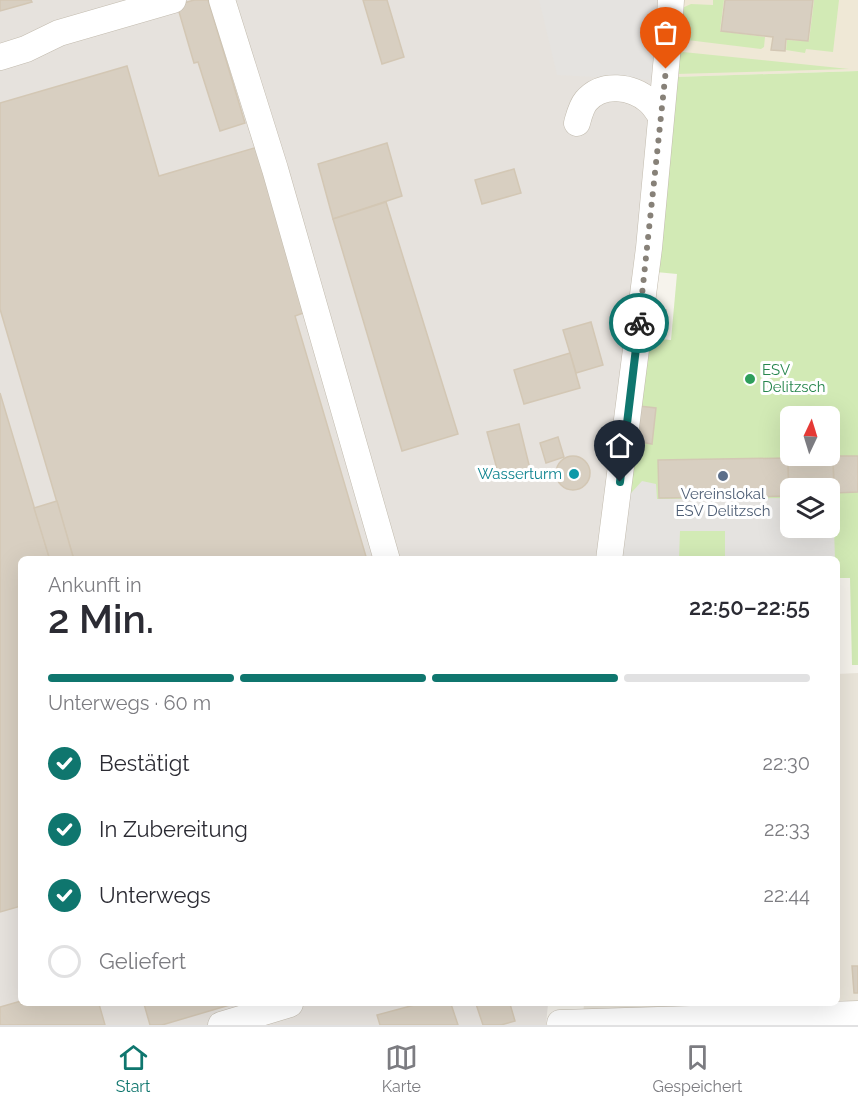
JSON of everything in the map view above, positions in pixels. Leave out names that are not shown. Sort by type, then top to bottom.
[{"type":"street","points":[[0,57],[26,49],[58,33],[173,0]]},
{"type":"street","points":[[222,0],[285,203],[386,556]]},
{"type":"street","points":[[610,556],[649,248],[671,0]]},
{"type":"street","points":[[577,123],[584,103],[596,92],[612,88],[630,89],[648,101],[661,116]]},
{"type":"street","points":[[221,1025],[283,1006]]},
{"type":"street","points":[[561,1017],[858,1014]]},
{"type":"shaded area","points":[[0,0],[660,0],[654,92],[622,369],[596,556],[18,556],[18,1006],[548,1006],[546,1025],[0,1025]]},
{"type":"shaded area","points":[[539,0],[657,0],[652,80],[557,75]]},
{"type":"shaded area","points":[[678,0],[858,0],[858,71],[674,77]]},
{"type":"shaded area","points":[[642,481],[656,484],[657,499],[780,498],[780,538],[834,538],[835,556],[725,556],[725,531],[680,531],[679,556],[616,556],[622,503]]},
{"type":"shaded area","points":[[858,673],[858,1025],[582,1025],[584,1006],[840,1006],[840,674]]},
{"type":"green space","points":[[713,0],[724,0],[720,31],[765,37],[764,47],[761,49],[679,39],[680,9],[691,4],[713,5]]},
{"type":"green space","points":[[814,0],[839,0],[833,52],[806,49],[805,53],[786,50],[787,40],[809,41]]},
{"type":"green space","points":[[683,52],[849,69],[676,74],[677,55]]},
{"type":"green space","name":"ESV Delitzsch","points":[[858,71],[858,665],[852,665],[850,578],[840,578],[840,556],[617,556],[648,338],[671,340],[677,274],[656,272],[674,77]]},
{"type":"building","points":[[0,0],[31,0],[32,2],[0,11]]},
{"type":"building","points":[[194,0],[208,0],[245,123],[220,131],[198,62],[194,63],[177,5]]},
{"type":"building","points":[[363,0],[387,0],[404,57],[382,64]]},
{"type":"building","points":[[725,0],[813,0],[808,41],[786,39],[785,51],[771,50],[773,37],[721,31]]},
{"type":"building","points":[[127,66],[159,176],[258,147],[306,312],[295,316],[366,556],[73,556],[0,309],[0,103]]},
{"type":"building","points":[[387,143],[402,196],[333,219],[318,164]]},
{"type":"building","points":[[514,169],[521,193],[482,204],[475,180]]},
{"type":"building","points":[[386,202],[458,434],[402,451],[333,219]]},
{"type":"building","points":[[655,309],[666,310],[664,328],[653,327]]},
{"type":"building","points":[[591,322],[603,365],[576,373],[563,330]]},
{"type":"building","points":[[570,353],[580,388],[524,404],[514,370]]},
{"type":"building","points":[[0,393],[49,556],[18,556],[18,907],[0,912]]},
{"type":"building","points":[[639,406],[656,408],[652,444],[635,441]]},
{"type":"building","points":[[519,424],[531,473],[500,480],[487,432]]},
{"type":"building","points":[[558,437],[564,457],[546,463],[540,443]]},
{"type":"building","points":[[573,456],[585,461],[590,473],[585,485],[573,490],[561,485],[556,473],[561,461]]},
{"type":"building","points":[[840,456],[858,456],[858,492],[840,493],[840,478],[834,478],[833,466],[840,466]]},
{"type":"building","name":"Vereinslokal ESV Delitzsch","points":[[780,458],[780,466],[788,466],[789,478],[780,478],[780,496],[659,498],[658,460]]},
{"type":"building","points":[[788,466],[833,466],[834,478],[789,478]]},
{"type":"building","points":[[57,501],[73,556],[49,556],[34,508]]},
{"type":"building","points":[[852,966],[858,966],[858,993],[854,993]]},
{"type":"building","points":[[18,1002],[18,1006],[100,1006],[105,1025],[0,1025],[0,1007]]},
{"type":"building","points":[[145,1006],[226,1006],[162,1025],[150,1025]]},
{"type":"building","points":[[411,1006],[452,1006],[458,1025],[380,1025],[377,1015]]},
{"type":"building","points":[[477,1006],[511,1006],[515,1021],[501,1025],[483,1025]]},
{"type":"way so far","points":[[639,323],[649,248],[666,69]]},
{"type":"place","name":"ESV Delitzsch","points":[[750,379]]},
{"type":"place","name":"Wasserturm","points":[[574,474]]},
{"type":"place","name":"Vereinslokal ESV Delitzsch","points":[[723,476]]},
{"type":"route","points":[[620,482],[639,323]]}]
